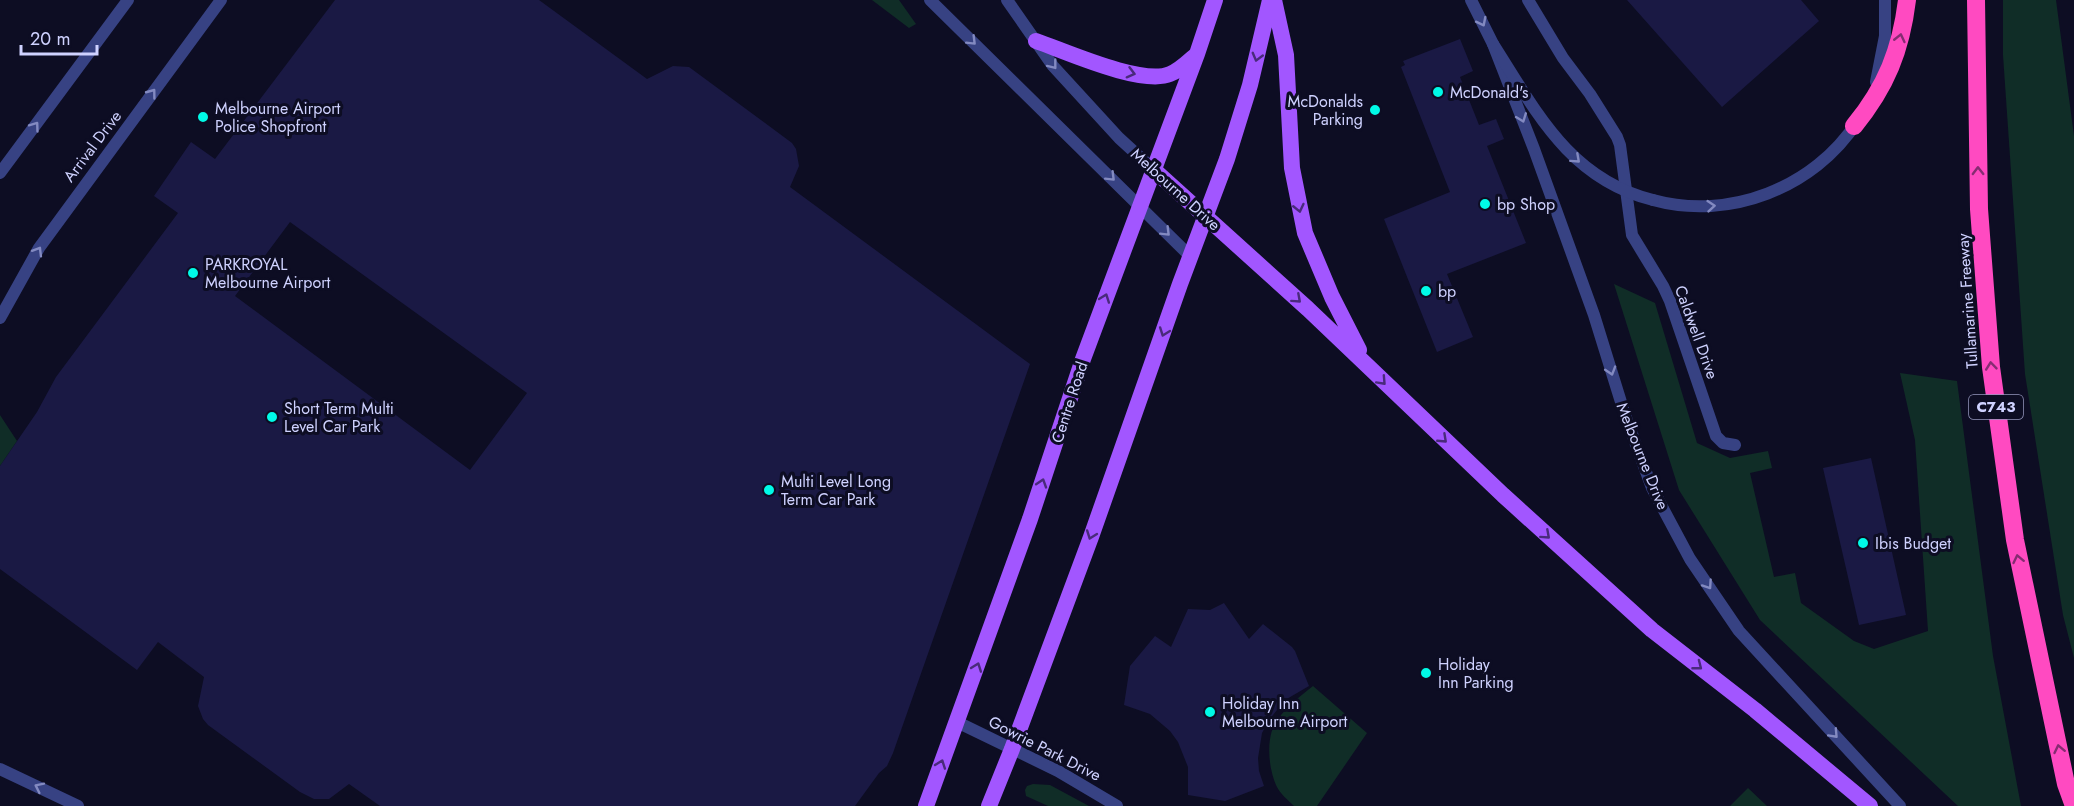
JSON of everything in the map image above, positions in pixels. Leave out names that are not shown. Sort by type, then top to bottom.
[{"type":"highway","points":[[1854,126],[1876,97],[1891,69],[1901,38],[1907,0]]},
{"type":"highway","name":"Tullamarine Freeway","points":[[1976,0],[1979,209],[1991,367],[2014,540],[2066,784],[2074,806]]},
{"type":"main road","name":"Centre Road","points":[[926,806],[1030,519],[1083,359],[1141,207],[1215,0]]},
{"type":"main road","points":[[988,806],[1012,749],[1206,218],[1241,114],[1272,0]]},
{"type":"main road","name":"Melbourne Drive","points":[[1272,0],[1286,56],[1292,168],[1305,233],[1332,297],[1364,362]]},
{"type":"main road","points":[[1036,41],[1101,64],[1144,76],[1170,75],[1197,54]]},
{"type":"main road","name":"Melbourne Drive","points":[[1154,170],[1364,362],[1385,385],[1494,487],[1652,630],[1755,710],[1870,806]]},
{"type":"street","points":[[0,173],[128,0]]},
{"type":"street","name":"Arrival Drive","points":[[0,318],[39,248],[221,0]]},
{"type":"street","points":[[930,0],[1191,257]]},
{"type":"street","name":"Melbourne Drive","points":[[1007,0],[1053,66],[1111,130],[1154,170]]},
{"type":"street","points":[[1471,0],[1493,44],[1540,118],[1565,149],[1586,168],[1633,195],[1700,207],[1730,204],[1759,196],[1806,174],[1831,154],[1865,109],[1879,72],[1886,36],[1885,0]]},
{"type":"street","name":"Caldwell Drive","points":[[1528,0],[1563,58],[1590,94],[1617,137],[1632,235],[1670,301],[1714,432],[1723,443],[1735,446]]},
{"type":"street","name":"Melbourne Drive","points":[[1493,44],[1594,315],[1625,415],[1652,488],[1690,559],[1739,631],[1900,806]]},
{"type":"street","name":"Gowrie Park Drive","points":[[957,722],[1058,771],[1117,806]]},
{"type":"street","points":[[0,769],[78,806]]},
{"type":"green space","points":[[872,0],[899,0],[916,24],[909,28]]},
{"type":"green space","points":[[2003,0],[2056,0],[2074,136],[2074,658],[2063,615],[2025,374],[2003,55]]},
{"type":"green space","points":[[1614,284],[1655,303],[1697,443],[1730,458],[1768,451],[1772,468],[1750,473],[1774,577],[1795,573],[1801,603],[1854,641],[1874,649],[1928,631],[1915,440],[1900,373],[1957,381],[1993,656],[2021,806],[1958,806],[1760,620],[1679,490]]},
{"type":"green space","points":[[0,415],[17,441],[0,466]]},
{"type":"green space","points":[[1313,686],[1367,733],[1317,806],[1294,806],[1276,785],[1270,764],[1270,739],[1274,726],[1282,715],[1291,704]]},
{"type":"green space","points":[[1050,785],[1089,806],[1048,806],[1026,796],[1027,786]]},
{"type":"green space","points":[[1748,788],[1767,806],[1730,806]]},
{"type":"building","points":[[335,0],[539,0],[647,79],[673,66],[689,67],[792,143],[796,149],[799,166],[790,187],[1030,364],[893,753],[887,766],[879,773],[855,806],[380,806],[349,784],[329,799],[314,799],[300,792],[208,725],[198,706],[204,677],[158,642],[137,670],[0,569],[0,466],[37,412],[56,377],[178,213],[154,196],[191,142],[215,159]],"holes":[[[290,222],[527,393],[470,470],[235,296]]]},
{"type":"building","points":[[1627,0],[1801,0],[1819,21],[1722,107]]},
{"type":"building","points":[[1460,39],[1473,71],[1460,77],[1479,125],[1496,119],[1504,139],[1487,146],[1526,243],[1447,274],[1473,337],[1437,352],[1384,219],[1450,192],[1401,67],[1405,65],[1403,61]]},
{"type":"building","points":[[1871,458],[1906,615],[1859,625],[1823,468]]},
{"type":"building","name":"Holiday Inn Melbourne Airport","points":[[1224,603],[1249,639],[1263,624],[1292,647],[1309,686],[1285,700],[1262,733],[1258,758],[1264,786],[1225,801],[1188,795],[1188,767],[1178,742],[1170,731],[1150,714],[1124,705],[1130,666],[1155,636],[1171,647],[1188,609],[1210,610]]},
{"type":"place","name":"McDonald's","points":[[1438,92]]},
{"type":"place","name":"McDonalds Parking","points":[[1375,110]]},
{"type":"place","name":"Melbourne Airport Police Shopfront","points":[[203,117]]},
{"type":"place","name":"bp Shop","points":[[1485,204]]},
{"type":"place","name":"PARKROYAL Melbourne Airport","points":[[193,273]]},
{"type":"place","name":"bp","points":[[1426,291]]},
{"type":"place","name":"Short Term Multi Level Car Park","points":[[272,417]]},
{"type":"place","name":"Multi Level Long Term Car Park","points":[[769,490]]},
{"type":"place","name":"Ibis Budget","points":[[1863,543]]},
{"type":"place","name":"Holiday Inn Parking","points":[[1426,673]]},
{"type":"place","name":"Holiday Inn Melbourne Airport","points":[[1210,712]]}]
